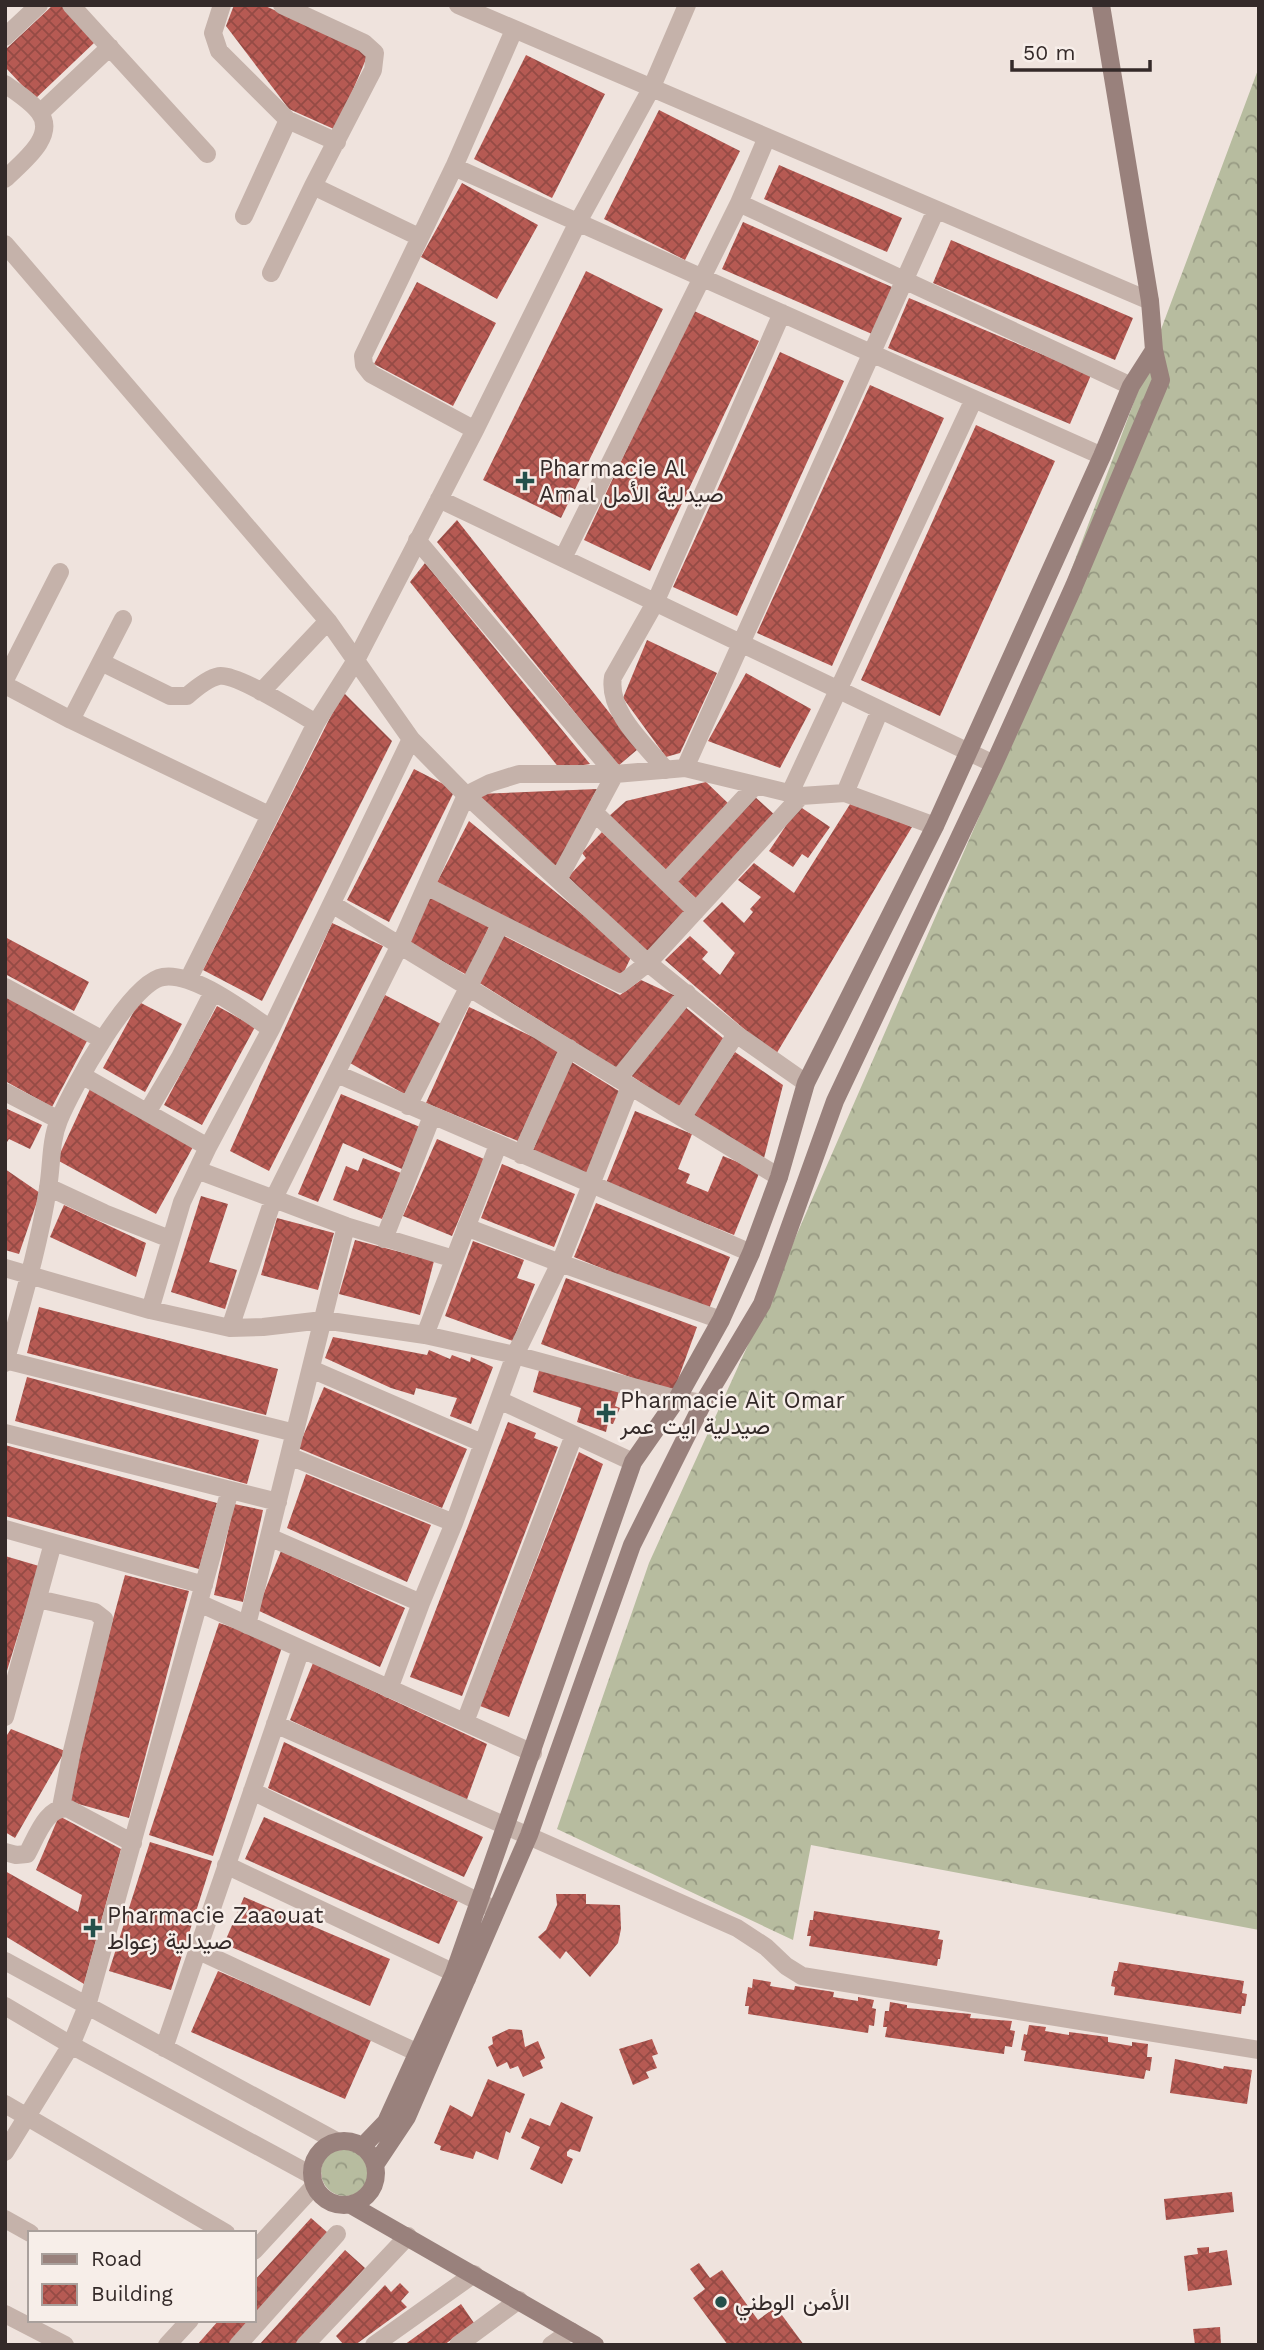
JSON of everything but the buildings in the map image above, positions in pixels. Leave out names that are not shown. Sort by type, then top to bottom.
[{"type":"street","points":[[5,37],[39,5]]},
{"type":"street","points":[[71,5],[207,154]]},
{"type":"street","points":[[222,5],[213,33],[219,51],[288,120],[337,142]]},
{"type":"street","points":[[271,273],[373,70],[375,53],[364,43],[304,10],[282,5]]},
{"type":"street","points":[[458,5],[1150,301]]},
{"type":"street","points":[[188,980],[316,723],[356,660],[475,430],[578,222],[651,89],[687,5]]},
{"type":"street","points":[[362,2147],[386,2122],[425,2056],[488,1905],[529,1835],[632,1545],[703,1403],[762,1304],[835,1101],[994,764],[1074,586],[1161,380],[1101,5]]},
{"type":"street","points":[[475,430],[371,374],[364,365],[363,356],[454,167],[514,30]]},
{"type":"street","points":[[40,113],[110,47]]},
{"type":"street","points":[[5,84],[40,113],[45,130],[42,139],[5,179]]},
{"type":"street","points":[[244,216],[288,120]]},
{"type":"street","points":[[563,558],[738,203],[767,137]]},
{"type":"street","points":[[454,167],[1102,456]]},
{"type":"street","points":[[313,186],[419,237]]},
{"type":"street","points":[[738,203],[1130,386]]},
{"type":"street","points":[[685,768],[936,210]]},
{"type":"street","points":[[5,244],[328,621],[411,739],[466,795],[648,962],[736,1034],[806,1083]]},
{"type":"street","points":[[666,769],[623,717],[611,688],[613,677],[655,603],[782,313]]},
{"type":"street","points":[[488,1905],[506,1825],[633,1462],[677,1399],[721,1320],[751,1253],[779,1177],[806,1083],[970,753],[1102,456],[1130,386],[1154,349]]},
{"type":"street","points":[[426,886],[619,984],[623,984],[648,962],[696,911],[796,794],[838,690],[974,399]]},
{"type":"street","points":[[439,499],[994,764]]},
{"type":"street","points":[[418,540],[615,774]]},
{"type":"street","points":[[60,572],[5,682],[71,720],[269,815]]},
{"type":"street","points":[[71,720],[123,619]]},
{"type":"street","points":[[261,692],[328,621]]},
{"type":"street","points":[[101,662],[170,696],[187,696],[197,687],[218,676],[237,680],[316,723]]},
{"type":"street","points":[[845,793],[880,710]]},
{"type":"street","points":[[150,1310],[182,1202],[271,1029],[411,739]]},
{"type":"street","points":[[230,1328],[273,1200],[400,945],[466,795],[490,783],[519,774],[615,774],[685,768],[796,794],[845,793],[935,826]]},
{"type":"street","points":[[559,878],[615,774]]},
{"type":"street","points":[[666,882],[755,786]]},
{"type":"street","points":[[595,813],[696,911]]},
{"type":"street","points":[[332,904],[779,1177]]},
{"type":"street","points":[[408,1106],[500,925]]},
{"type":"street","points":[[271,1029],[213,992],[188,980],[165,976],[154,979],[132,998],[103,1040],[59,1120],[52,1142],[48,1187],[30,1275],[5,1361],[295,1433]]},
{"type":"street","points":[[5,987],[103,1040]]},
{"type":"street","points":[[148,1111],[180,1058],[213,992]]},
{"type":"street","points":[[389,1689],[454,1523],[515,1355],[560,1264],[592,1185],[624,1083],[687,993]]},
{"type":"street","points":[[682,1118],[736,1034]]},
{"type":"street","points":[[521,1155],[569,1048]]},
{"type":"street","points":[[337,1074],[751,1253]]},
{"type":"street","points":[[83,1076],[208,1147]]},
{"type":"street","points":[[5,1092],[59,1120]]},
{"type":"street","points":[[384,1238],[432,1116]]},
{"type":"street","points":[[425,1335],[498,1145]]},
{"type":"street","points":[[197,1170],[346,1226],[454,1259]]},
{"type":"street","points":[[48,1187],[104,1213],[170,1238]]},
{"type":"street","points":[[247,1625],[346,1226]]},
{"type":"street","points":[[467,1227],[560,1264],[721,1320]]},
{"type":"street","points":[[5,1268],[150,1310],[230,1328],[323,1320],[425,1335],[515,1355],[677,1399],[703,1403]]},
{"type":"street","points":[[311,1369],[482,1443]]},
{"type":"street","points":[[499,1400],[633,1462]]},
{"type":"street","points":[[5,1433],[278,1502]]},
{"type":"street","points":[[465,1722],[574,1435]]},
{"type":"street","points":[[289,1456],[454,1523]]},
{"type":"street","points":[[5,2152],[71,2045],[87,2006],[230,1490]]},
{"type":"street","points":[[5,1529],[204,1585]]},
{"type":"street","points":[[269,1537],[421,1603]]},
{"type":"street","points":[[5,1717],[53,1543]]},
{"type":"street","points":[[38,1599],[95,1612],[104,1619],[61,1807]]},
{"type":"street","points":[[199,1603],[533,1753]]},
{"type":"street","points":[[164,2048],[301,1649]]},
{"type":"street","points":[[275,1724],[737,1928],[802,1976],[1259,2050]]},
{"type":"street","points":[[252,1791],[488,1905]]},
{"type":"street","points":[[5,1852],[27,1854],[44,1824],[54,1811],[61,1807],[133,1843]]},
{"type":"street","points":[[226,1865],[460,1976]]},
{"type":"street","points":[[197,1950],[425,2056]]},
{"type":"street","points":[[5,1961],[338,2142],[355,2143],[362,2147],[375,2165],[376,2179],[372,2190],[359,2202],[351,2205]]},
{"type":"street","points":[[5,2006],[314,2180],[325,2199],[351,2205],[401,2232],[595,2345]]},
{"type":"street","points":[[375,2165],[407,2117],[425,2056]]},
{"type":"street","points":[[5,2104],[223,2231]]},
{"type":"street","points":[[256,2248],[314,2180],[316,2158],[322,2151],[338,2142]]},
{"type":"street","points":[[372,2190],[401,2232]]},
{"type":"street","points":[[5,2219],[28,2232]]},
{"type":"street","points":[[305,2345],[401,2232]]},
{"type":"street","points":[[238,2345],[337,2234]]},
{"type":"street","points":[[374,2345],[474,2274]]},
{"type":"street","points":[[458,2345],[519,2300]]},
{"type":"street","points":[[5,2314],[65,2345]]},
{"type":"street","points":[[167,2345],[188,2322]]},
{"type":"street","points":[[551,2345],[571,2331]]},
{"type":"green space","points":[[1259,67],[1259,1930],[811,1845],[793,1940],[557,1829],[649,1563],[762,1314],[979,817]]},
{"type":"green space","points":[[345,2148],[362,2155],[369,2172],[362,2189],[345,2196],[328,2189],[321,2172],[328,2155]]},
{"type":"place","name":"Pharmacie Al Amal صيدلية الأمل","points":[[525,481]]},
{"type":"place","name":"Pharmacie Ait Omar صيدلية ايت عمر","points":[[606,1413]]},
{"type":"place","name":"Pharmacie Zaaouat صيدلية زعواط","points":[[93,1928]]},
{"type":"place","name":"الأمن الوطني","points":[[721,2302]]}]
